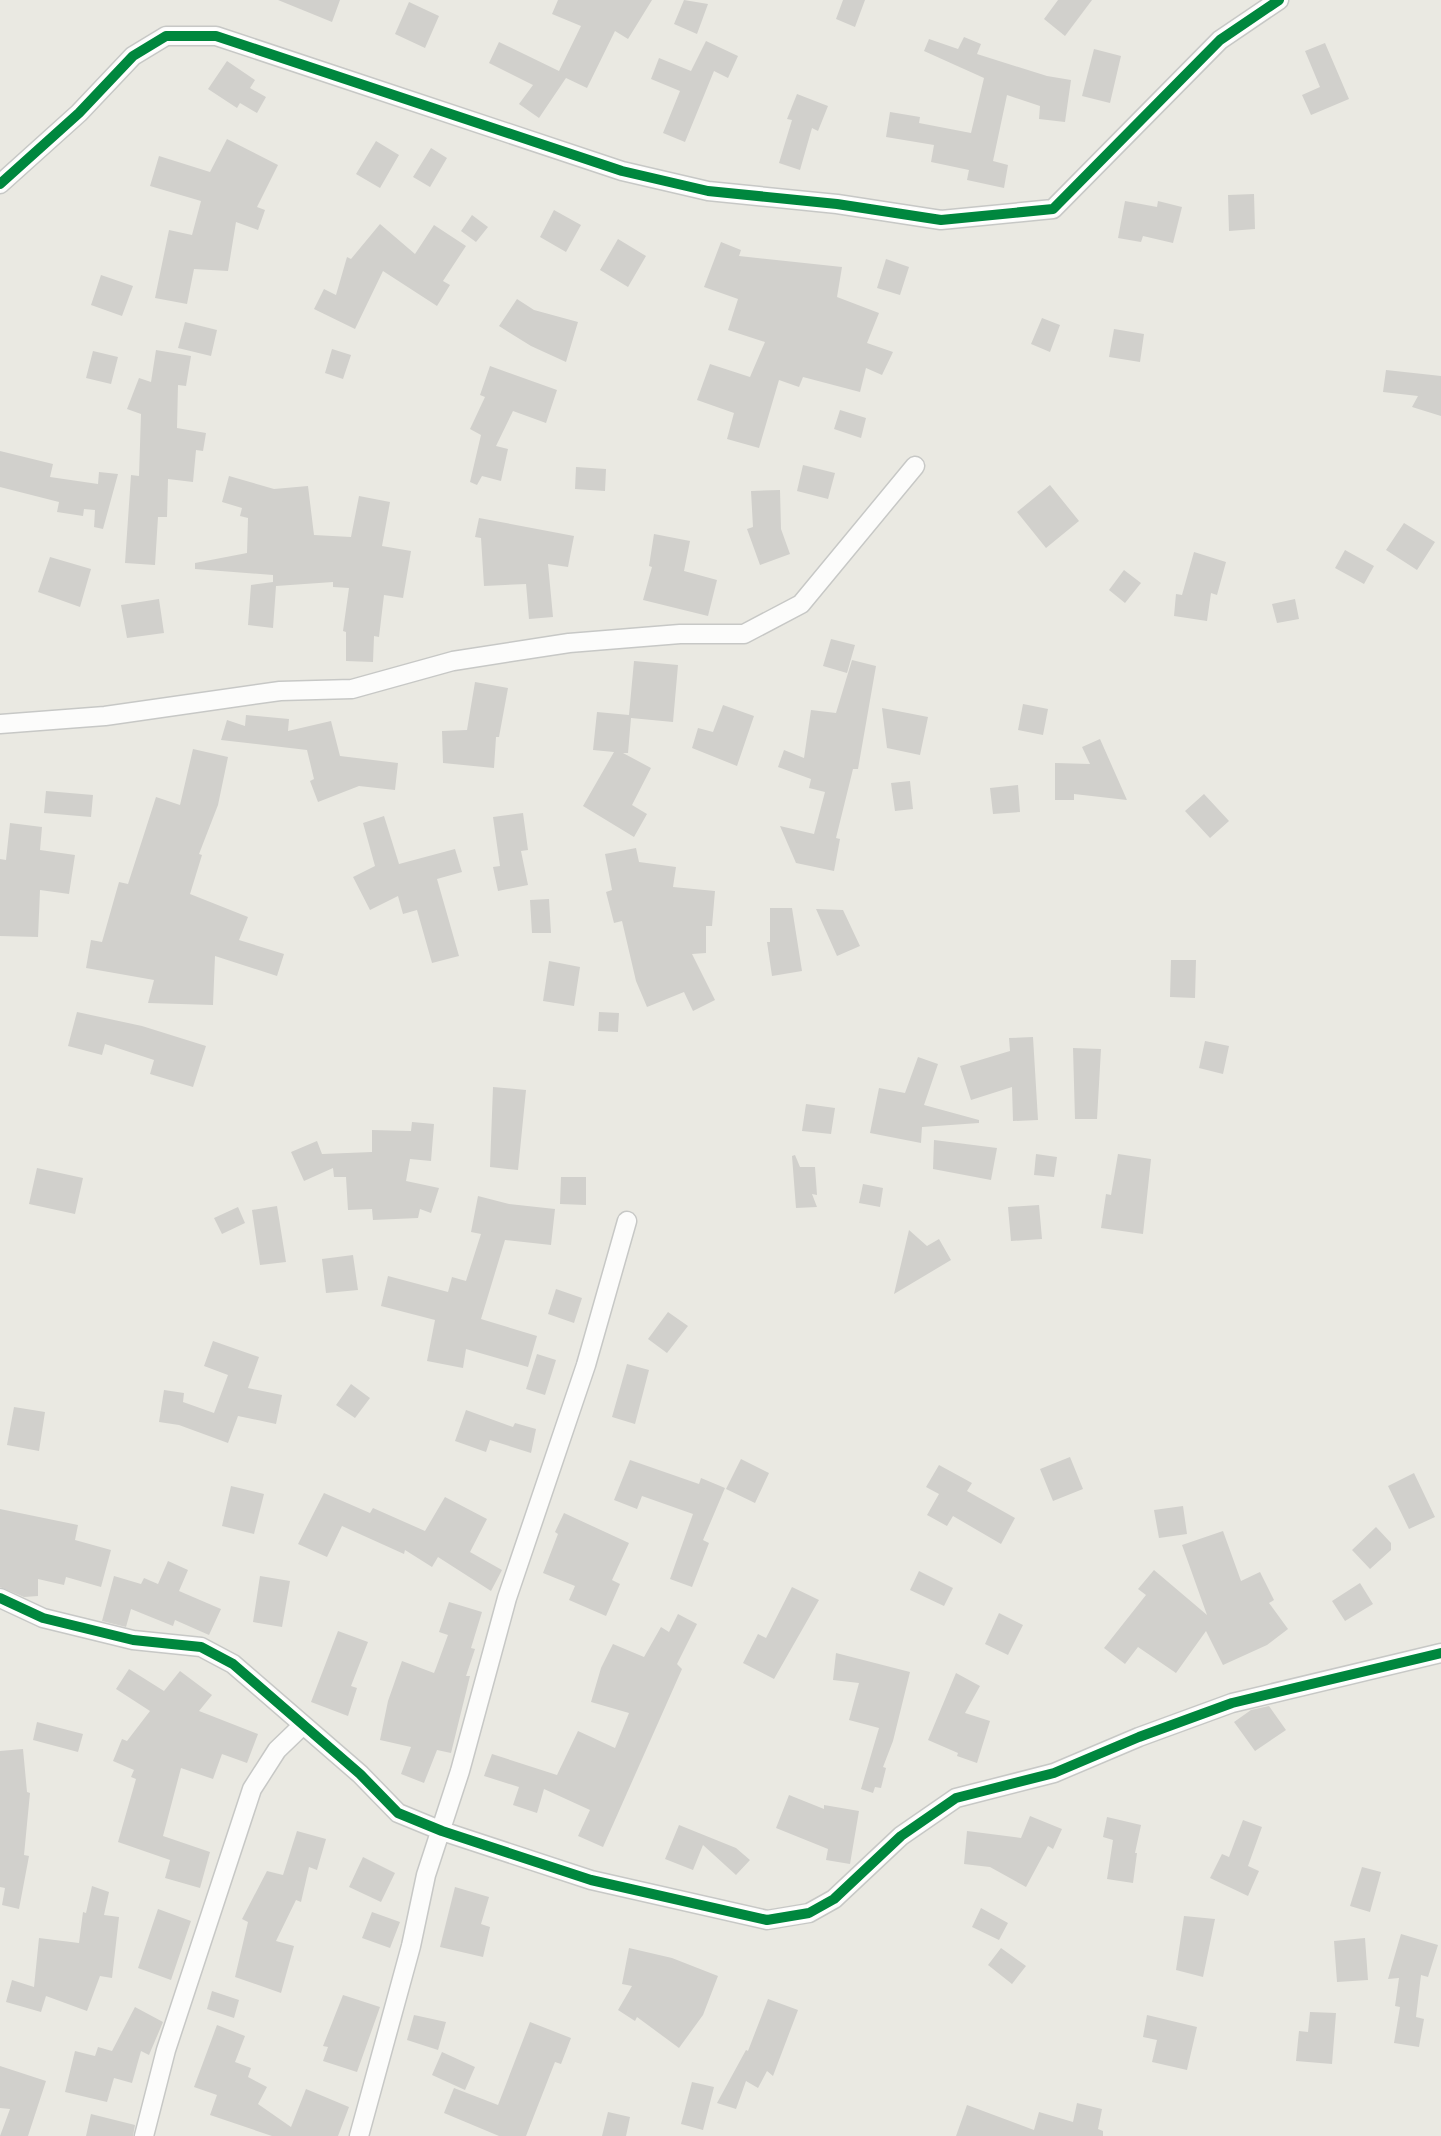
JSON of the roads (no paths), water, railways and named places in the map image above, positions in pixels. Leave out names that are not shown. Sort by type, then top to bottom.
[{"type":"street","points":[[0,184],[79,113],[133,56],[166,36],[216,36],[622,171],[708,191],[837,204],[941,220],[1053,209],[1220,40],[1279,0]]},
{"type":"street","points":[[0,724],[105,716],[280,691],[352,689],[453,661],[569,643],[680,634],[744,634],[801,604],[915,466]]},
{"type":"street","points":[[359,2136],[411,1946],[426,1875],[442,1831],[507,1598],[586,1366],[627,1221]]},
{"type":"street","points":[[0,1598],[43,1618],[69,1625],[133,1640],[201,1647],[233,1664],[398,1813],[442,1831],[591,1880],[767,1920],[809,1913],[834,1899],[901,1836],[956,1798],[1054,1773],[1139,1737],[1232,1703],[1441,1653]]},
{"type":"street","points":[[144,2136],[166,2050],[252,1789],[277,1750],[303,1725]]}]
